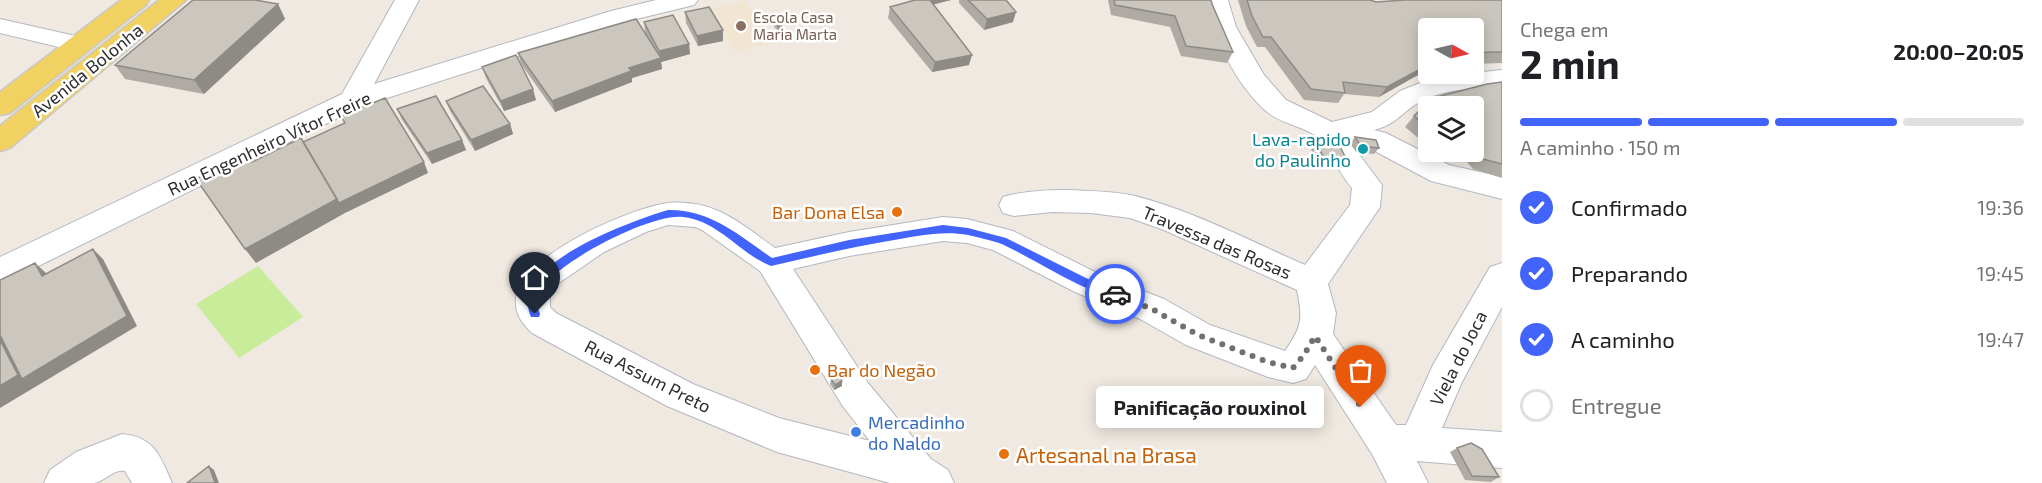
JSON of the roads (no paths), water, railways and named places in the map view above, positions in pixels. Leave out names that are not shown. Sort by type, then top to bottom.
[{"type":"main road","name":"Avenida Bolonha","points":[[0,106],[137,0]]},
{"type":"main road","name":"Avenida Bolonha","points":[[0,141],[174,0]]},
{"type":"street","points":[[352,100],[407,0]]},
{"type":"street","name":"Rua Engenheiro Vítor Freire","points":[[0,272],[352,100],[620,16],[686,0]]},
{"type":"street","points":[[1216,0],[1224,27],[1253,79],[1276,106],[1329,132],[1376,140],[1441,174],[1502,188]]},
{"type":"street","points":[[0,26],[80,44]]},
{"type":"street","points":[[1329,132],[1381,119],[1409,97],[1444,83],[1502,78]]},
{"type":"street","points":[[771,262],[849,244],[897,236],[943,229],[968,231],[1002,240],[1087,283],[1152,309],[1198,335],[1268,362],[1293,368],[1315,336],[1319,313],[1311,282],[1365,207],[1367,185],[1352,170],[1329,132]]},
{"type":"street","name":"Travessa das Rosas","points":[[1014,205],[1052,201],[1091,202],[1133,207],[1159,215],[1311,282]]},
{"type":"street","name":"Rua Assum Preto","points":[[684,213],[713,222],[771,262],[855,393],[926,477],[777,435],[680,395],[544,323],[535,314],[532,304],[534,292],[544,276],[593,243],[635,224],[668,214],[684,213]]},
{"type":"street","name":"Viela do Joca","points":[[1401,442],[1446,376],[1502,276]]},
{"type":"street","points":[[1315,336],[1401,442],[1408,483]]},
{"type":"street","points":[[1401,442],[1502,450]]},
{"type":"street","points":[[64,483],[99,460],[115,453],[129,452],[139,458],[152,483]]},
{"type":"place","name":"Escola Casa Maria Marta","points":[[741,26]]},
{"type":"place","name":"Lava-rapido do Paulinho","points":[[1363,149]]},
{"type":"place","name":"Bar Dona Elsa","points":[[897,212]]},
{"type":"place","name":"Bar do Negão","points":[[815,370]]},
{"type":"place","name":"Panificação rouxinol","points":[[1361,407]]},
{"type":"place","name":"Mercadinho do Naldo","points":[[856,432]]},
{"type":"place","name":"Artesanal na Brasa","points":[[1004,454]]}]
